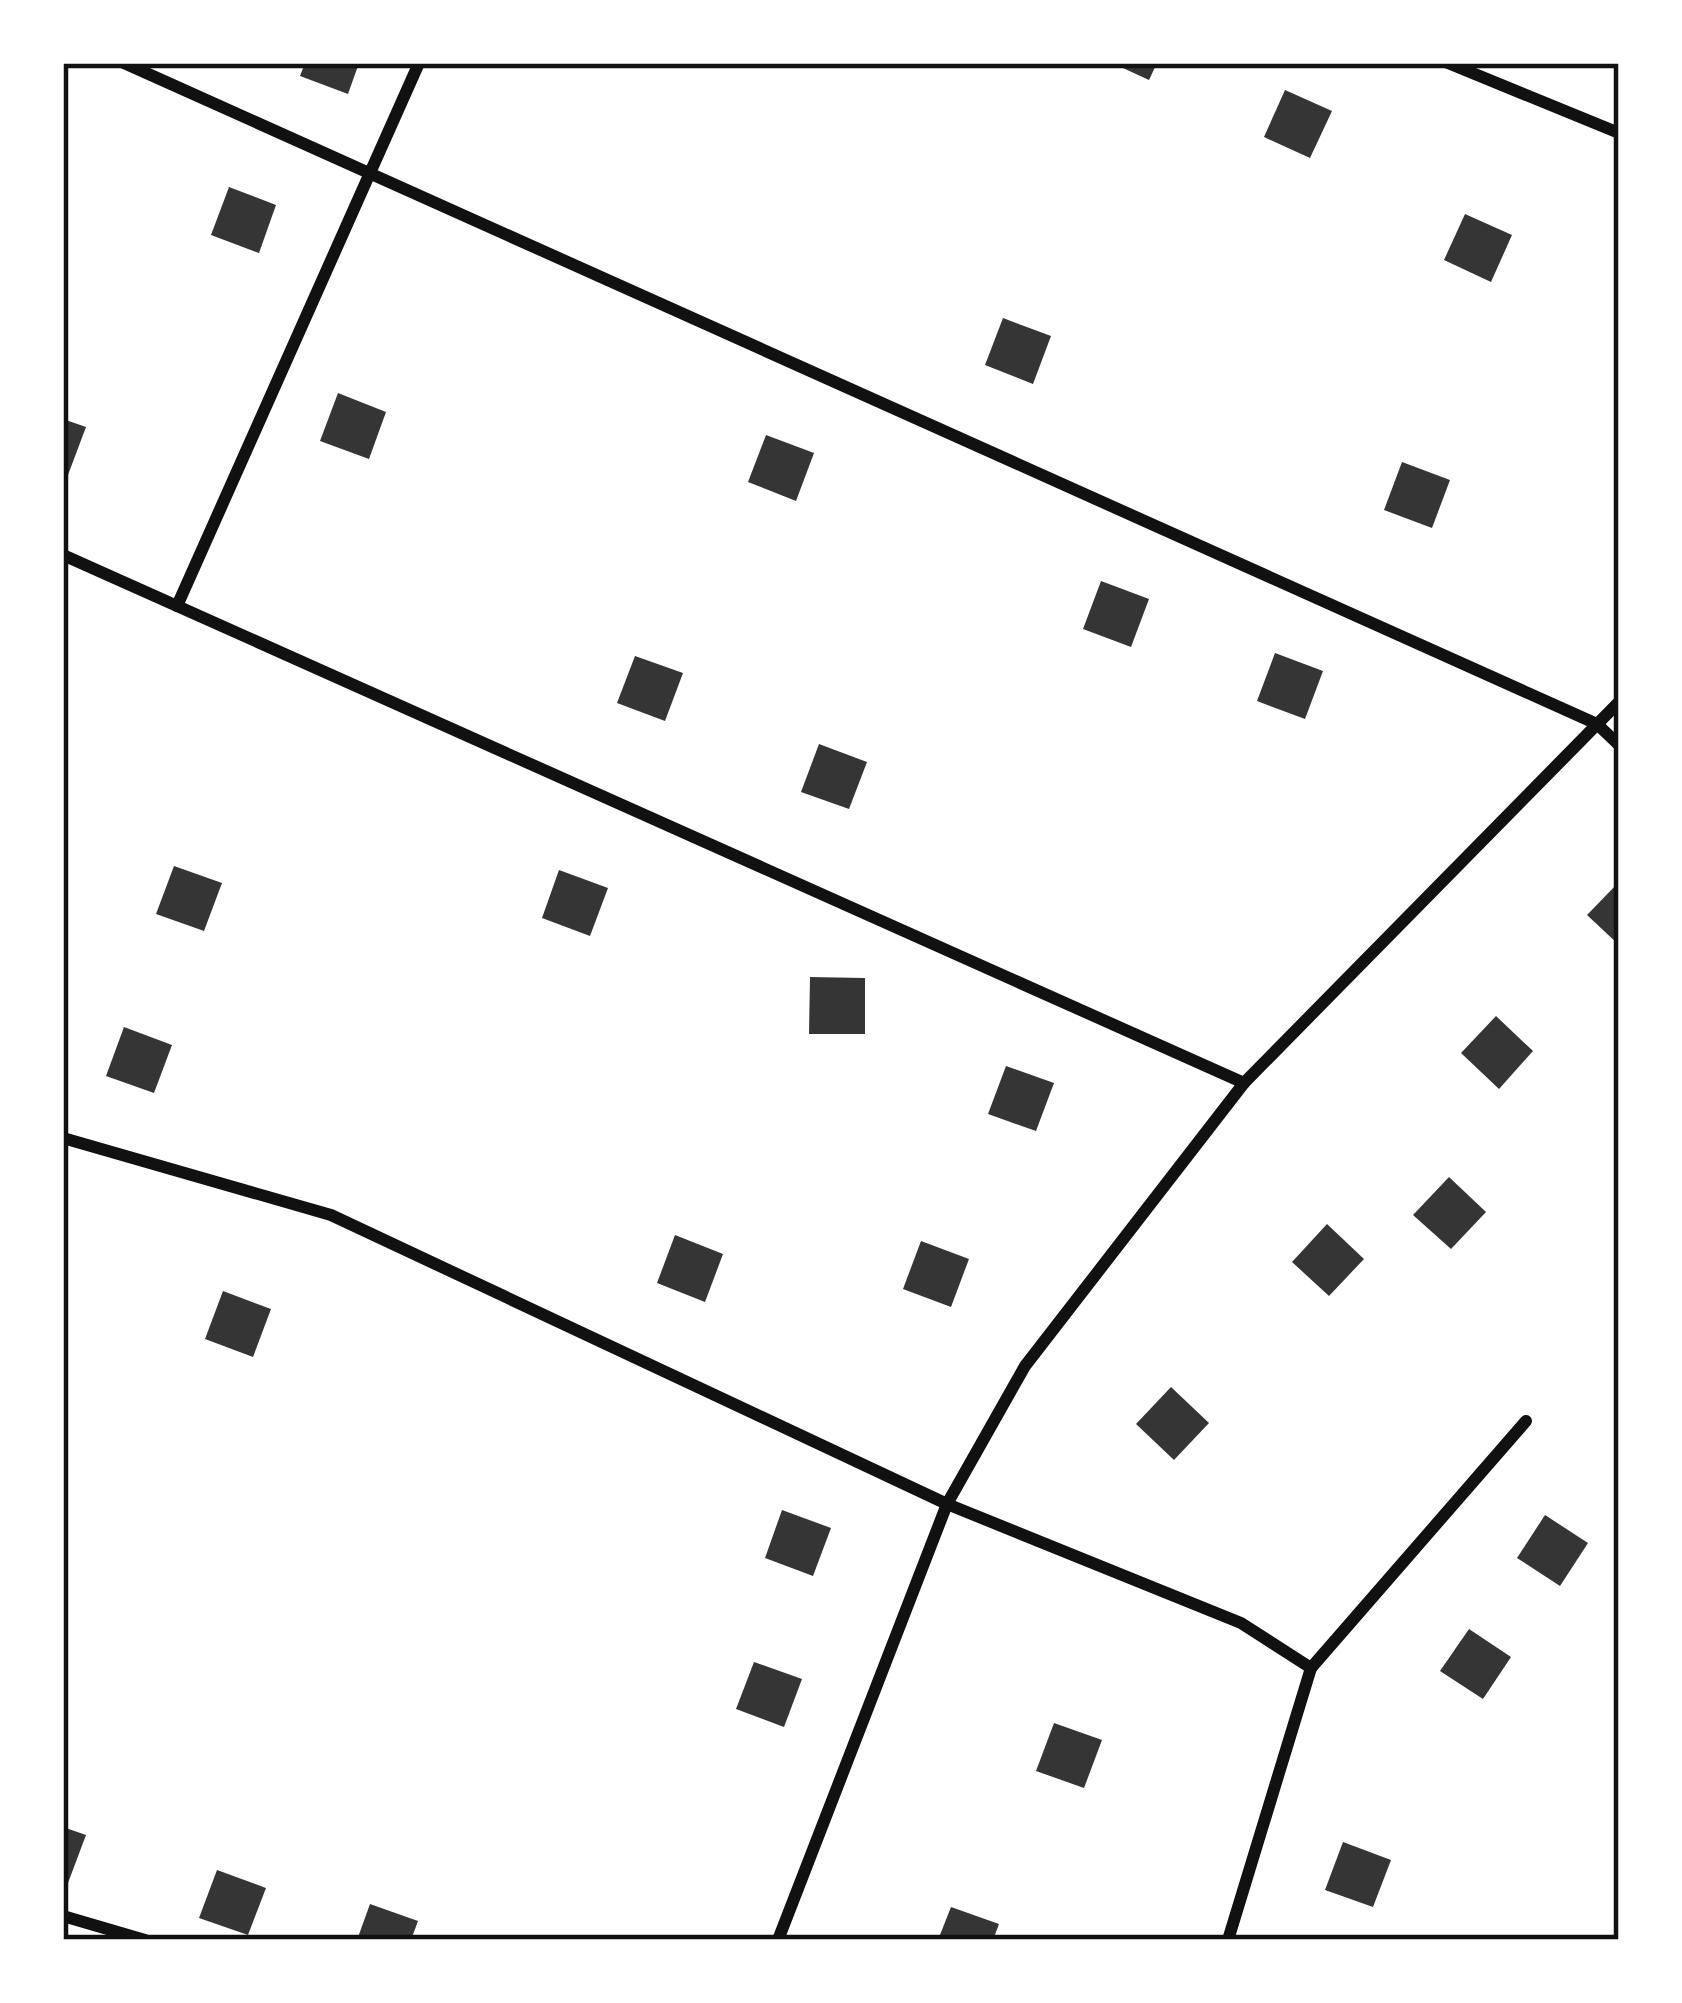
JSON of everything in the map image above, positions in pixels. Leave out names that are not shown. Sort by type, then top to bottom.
[{"type":"street","points":[[124,63],[1597,724],[1619,745]]},
{"type":"street","points":[[177,606],[419,63]]},
{"type":"street","points":[[1448,63],[1619,133]]},
{"type":"street","points":[[63,555],[1244,1083]]},
{"type":"street","points":[[778,1940],[947,1504],[1025,1366],[1244,1083],[1619,702]]},
{"type":"street","points":[[63,1138],[331,1215],[947,1504],[1241,1623],[1311,1668]]},
{"type":"street","points":[[1228,1940],[1311,1668],[1526,1420]]},
{"type":"street","points":[[63,1916],[146,1940]]},
{"type":"building","points":[[305,63],[359,63],[348,94],[300,76]]},
{"type":"building","points":[[1112,63],[1157,63],[1149,80]]},
{"type":"building","points":[[1285,90],[1332,111],[1310,158],[1264,137]]},
{"type":"building","points":[[229,187],[276,205],[259,253],[211,235]]},
{"type":"building","points":[[1465,214],[1512,235],[1491,282],[1444,260]]},
{"type":"building","points":[[1003,318],[1051,336],[1033,384],[985,365]]},
{"type":"building","points":[[338,393],[386,412],[369,459],[320,441]]},
{"type":"building","points":[[63,419],[86,427],[68,475],[63,474]]},
{"type":"building","points":[[766,435],[814,453],[796,501],[748,482]]},
{"type":"building","points":[[1402,462],[1450,480],[1432,528],[1384,510]]},
{"type":"building","points":[[1101,581],[1149,599],[1131,647],[1083,629]]},
{"type":"building","points":[[1275,653],[1323,671],[1305,719],[1257,701]]},
{"type":"building","points":[[635,656],[683,673],[665,721],[617,703]]},
{"type":"building","points":[[819,744],[867,762],[849,809],[801,792]]},
{"type":"building","points":[[174,866],[222,883],[204,931],[156,914]]},
{"type":"building","points":[[559,870],[608,888],[590,936],[542,918]]},
{"type":"building","points":[[1619,882],[1619,945],[1587,915]]},
{"type":"building","points":[[810,977],[865,978],[865,1034],[809,1034]]},
{"type":"building","points":[[1496,1016],[1533,1051],[1499,1089],[1461,1053]]},
{"type":"building","points":[[124,1027],[172,1045],[154,1093],[106,1076]]},
{"type":"building","points":[[1006,1066],[1054,1083],[1036,1131],[988,1114]]},
{"type":"building","points":[[1449,1177],[1486,1212],[1451,1249],[1413,1215]]},
{"type":"building","points":[[1327,1224],[1364,1259],[1329,1296],[1292,1262]]},
{"type":"building","points":[[675,1235],[723,1254],[705,1302],[657,1283]]},
{"type":"building","points":[[921,1241],[969,1259],[951,1307],[903,1289]]},
{"type":"building","points":[[223,1291],[271,1309],[253,1357],[205,1339]]},
{"type":"building","points":[[1171,1387],[1209,1423],[1174,1460],[1136,1424]]},
{"type":"building","points":[[782,1510],[831,1528],[813,1576],[765,1558]]},
{"type":"building","points":[[1545,1515],[1588,1543],[1560,1586],[1517,1558]]},
{"type":"building","points":[[1469,1629],[1511,1657],[1483,1699],[1440,1671]]},
{"type":"building","points":[[754,1662],[802,1679],[784,1727],[736,1709]]},
{"type":"building","points":[[1054,1723],[1102,1740],[1084,1788],[1036,1771]]},
{"type":"building","points":[[63,1827],[86,1835],[68,1883],[63,1881]]},
{"type":"building","points":[[1343,1842],[1391,1860],[1373,1907],[1325,1890]]},
{"type":"building","points":[[217,1870],[266,1888],[248,1935],[199,1918]]},
{"type":"building","points":[[370,1904],[418,1921],[411,1940],[357,1940]]},
{"type":"building","points":[[951,1907],[999,1924],[993,1940],[938,1940]]}]
